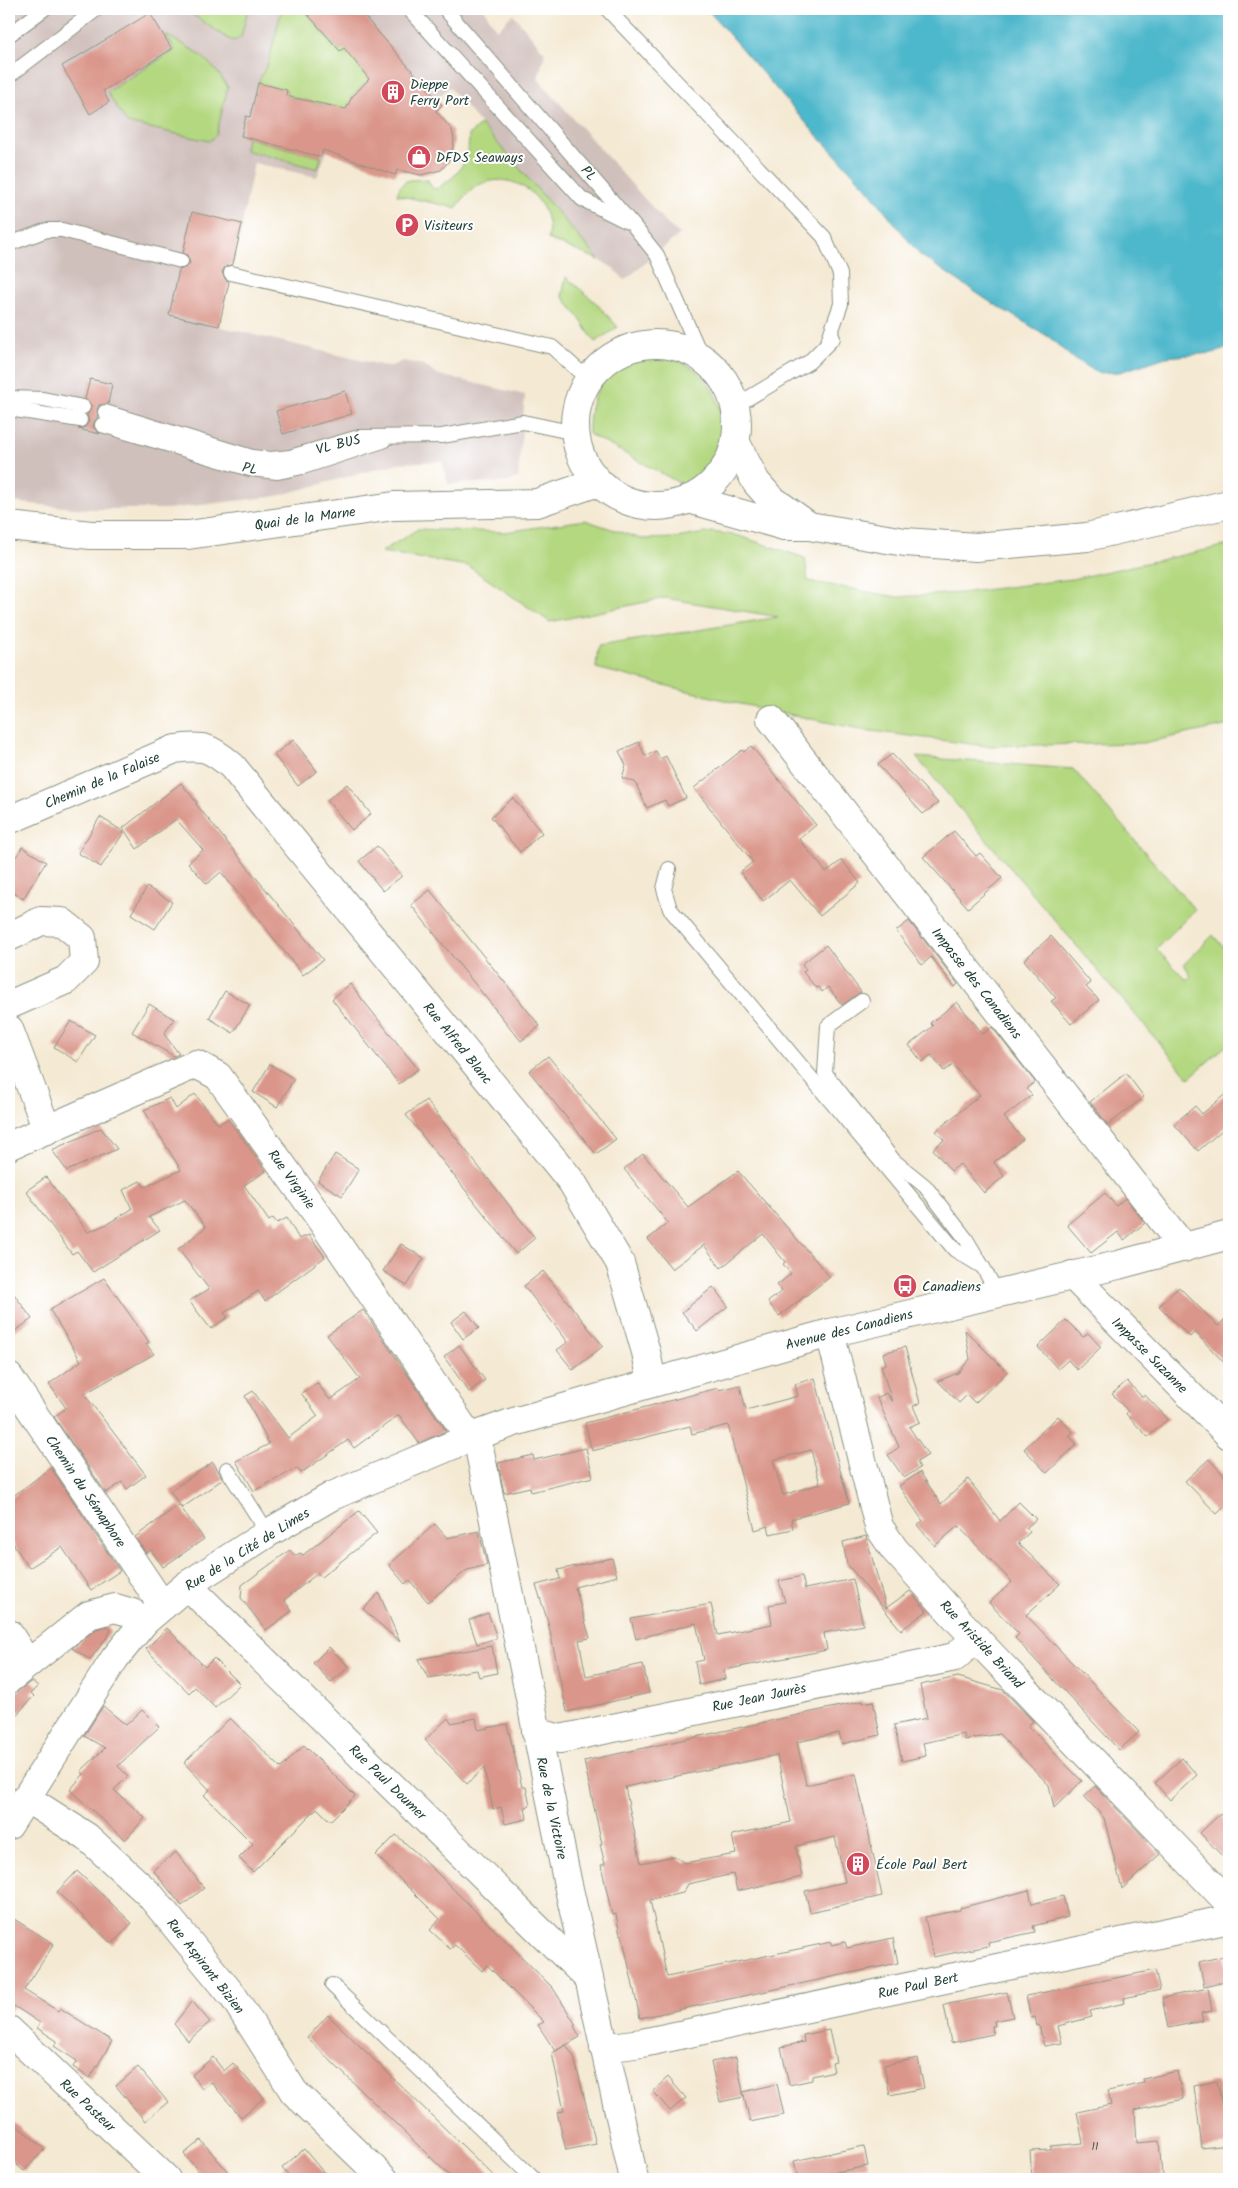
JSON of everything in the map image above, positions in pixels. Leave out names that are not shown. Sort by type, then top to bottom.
[{"type":"street","points":[[662,344],[683,348],[702,358],[717,371],[728,388],[735,406],[736,442],[730,460],[719,476],[706,490],[689,499],[666,506],[641,505],[618,497],[598,482],[583,460],[575,433],[580,397],[589,380],[603,364],[620,352],[641,346],[662,344]]},
{"type":"street","points":[[736,442],[756,482],[770,498],[809,526]]},
{"type":"street","name":"Quai de la Marne","points":[[9,526],[91,535],[188,535],[394,506],[537,503],[598,482]]},
{"type":"street","points":[[689,499],[784,526],[809,526],[905,542],[976,547],[1087,537],[1229,504]]},
{"type":"street","name":"Impasse des Canadiens","points":[[771,719],[1184,1248]]},
{"type":"street","name":"Chemin de la Falaise","points":[[9,820],[175,749],[198,746]]},
{"type":"street","name":"Rue Alfred Blanc","points":[[198,746],[218,754],[232,766],[572,1182],[620,1263],[646,1352],[652,1382]]},
{"type":"street","points":[[9,937],[41,921],[62,922],[82,938],[84,962],[66,980],[9,1005]]},
{"type":"street","points":[[9,1029],[47,1130]]},
{"type":"street","name":"Rue Virginie","points":[[9,1146],[196,1064],[218,1076],[317,1214],[462,1426],[472,1437]]},
{"type":"street","name":"Avenue des Canadiens","points":[[472,1437],[514,1422],[830,1333],[1184,1248],[1229,1235]]},
{"type":"street","name":"Impasse Suzanne","points":[[1072,1275],[1229,1435]]},
{"type":"street","name":"Rue Aristide Briand","points":[[830,1333],[879,1527],[894,1549],[976,1638],[1229,1903]]},
{"type":"street","name":"Chemin du Sémaphore","points":[[9,1377],[154,1593],[154,1613]]},
{"type":"street","name":"Rue de la Cité de Limes","points":[[9,1825],[115,1658],[154,1613],[187,1585],[268,1533],[332,1496],[472,1437]]},
{"type":"street","name":"Rue de la Victoire","points":[[472,1437],[479,1447],[536,1732],[634,2179]]},
{"type":"street","name":"Rue Paul Doumer","points":[[187,1585],[589,1980]]},
{"type":"street","points":[[9,1634],[18,1671],[89,1615],[115,1608],[132,1613],[154,1613]]},
{"type":"street","name":"Rue Jean Jaurès","points":[[536,1732],[560,1739],[955,1657],[976,1638]]},
{"type":"street","name":"Rue Aspirant Bizien","points":[[26,1798],[87,1837],[149,1894],[233,1996],[294,2092],[384,2179]]},
{"type":"street","name":"Rue Paul Bert","points":[[604,2048],[652,2041],[1210,1924],[1220,1921],[1229,1913]]},
{"type":"street","name":"Rue Pasteur","points":[[9,2030],[166,2179]]},
{"type":"lane","points":[[9,35],[44,9]]},
{"type":"lane","points":[[9,76],[97,9]]},
{"type":"lane","points":[[409,9],[582,199],[633,224]]},
{"type":"lane","name":"PL","points":[[446,9],[657,254],[702,358]]},
{"type":"lane","points":[[607,9],[824,237],[840,274],[841,304],[830,338],[833,338],[809,362],[735,406]]},
{"type":"lane","points":[[9,244],[47,230],[62,230],[181,261]]},
{"type":"lane","points":[[231,272],[552,347],[589,380]]},
{"type":"lane","points":[[9,398],[43,399],[82,413],[9,409]]},
{"type":"lane","name":"VL BUS","points":[[104,419],[252,457],[271,459],[290,457],[359,437],[442,436],[523,422],[575,433]]},
{"type":"lane","points":[[669,868],[664,889],[670,909],[955,1250],[983,1267]]},
{"type":"lane","points":[[862,1001],[828,1026],[825,1073],[894,1161],[925,1186],[966,1239],[998,1293]]},
{"type":"lane","points":[[227,1469],[268,1533]]},
{"type":"lane","points":[[332,1984],[534,2179]]},
{"type":"shaded area","points":[[9,9],[485,9],[497,30],[513,14],[545,53],[538,79],[668,225],[680,234],[625,280],[612,267],[599,260],[449,87],[436,99],[442,105],[432,115],[442,118],[452,130],[452,152],[448,162],[441,170],[421,175],[411,173],[399,164],[395,175],[379,170],[383,160],[361,156],[359,163],[345,158],[346,154],[327,151],[317,177],[254,163],[242,224],[218,219],[196,321],[389,367],[403,361],[424,365],[435,374],[525,395],[518,478],[508,482],[448,484],[442,461],[399,463],[277,496],[168,509],[86,509],[9,502]]},
{"type":"green space","points":[[200,9],[248,9],[241,37],[234,41],[220,34],[193,15]]},
{"type":"green space","points":[[282,9],[303,9],[339,51],[344,48],[369,79],[352,97],[343,118],[336,107],[287,96],[287,90],[258,83],[269,60]]},
{"type":"green space","points":[[166,35],[201,56],[215,69],[228,87],[216,135],[209,141],[127,123],[107,92],[175,50]]},
{"type":"green space","points":[[481,124],[599,260],[548,239],[548,225],[539,201],[531,192],[520,185],[508,181],[495,181],[477,186],[470,191],[456,208],[397,195],[399,189],[408,180],[428,180],[432,188],[436,189],[451,179],[465,160],[469,135]]},
{"type":"green space","points":[[247,138],[321,157],[318,169],[245,150]]},
{"type":"green space","points":[[566,277],[594,301],[618,327],[595,342],[562,296]]},
{"type":"green space","points":[[648,357],[672,358],[685,363],[705,380],[719,404],[722,430],[719,444],[709,462],[685,486],[589,434],[592,405],[602,383],[621,368]]},
{"type":"green space","points":[[585,520],[641,539],[676,538],[712,532],[739,536],[805,558],[808,581],[897,597],[960,593],[1072,579],[1229,545],[1229,725],[1143,743],[986,746],[864,730],[736,703],[596,668],[598,646],[779,617],[665,598],[550,622],[468,566],[381,552],[418,529],[505,532]]},
{"type":"green space","points":[[916,757],[1073,769],[1195,910],[1156,949],[1187,980],[1191,976],[1184,964],[1213,935],[1229,954],[1229,1043],[1189,1078]]},
{"type":"water","points":[[707,9],[1229,9],[1229,348],[1213,353],[1166,357],[1120,372],[1098,373],[1070,356],[1049,337],[987,300],[920,255],[866,187],[812,130]]},
{"type":"building","name":"Dieppe Ferry Port","points":[[303,9],[358,9],[442,105],[436,111],[452,130],[454,140],[448,162],[441,170],[421,175],[397,170],[395,175],[323,150],[321,157],[241,136],[246,116],[250,117],[258,83],[287,90],[286,96],[346,109],[352,97],[369,79],[344,48],[340,51]]},
{"type":"building","points":[[150,13],[172,49],[103,91],[109,102],[90,114],[62,66]]},
{"type":"building","points":[[192,212],[242,224],[233,264],[225,267],[222,272],[225,279],[229,282],[219,326],[169,315],[179,270],[187,267],[190,263],[187,255],[183,253]]},
{"type":"building","points":[[90,379],[112,384],[108,404],[99,405],[97,410],[98,417],[94,422],[93,427],[100,434],[78,429],[84,428],[89,422],[87,415],[91,405],[85,399]]},
{"type":"building","points":[[345,391],[352,414],[283,434],[276,411]]},
{"type":"building","points":[[293,740],[317,771],[298,786],[274,755]]},
{"type":"building","points":[[639,742],[645,756],[656,751],[660,759],[666,756],[686,798],[668,806],[665,800],[647,808],[635,782],[622,778],[626,765],[619,751]]},
{"type":"building","points":[[751,746],[816,825],[799,839],[826,872],[842,860],[860,883],[820,916],[790,880],[763,901],[740,872],[753,862],[694,788],[742,750],[744,752]]},
{"type":"building","points":[[892,754],[938,803],[923,814],[878,765]]},
{"type":"building","points":[[181,783],[323,960],[303,975],[221,872],[207,884],[188,863],[203,850],[176,819],[137,849],[123,828]]},
{"type":"building","points":[[347,784],[371,814],[352,830],[327,800]]},
{"type":"building","points":[[513,798],[542,833],[520,852],[491,817]]},
{"type":"building","points":[[100,817],[124,832],[101,867],[78,853]]},
{"type":"building","points":[[954,831],[976,856],[980,853],[1002,878],[968,908],[923,857]]},
{"type":"building","points":[[377,846],[402,876],[383,891],[359,861]]},
{"type":"building","points":[[22,847],[46,862],[23,899],[9,890],[9,868]]},
{"type":"building","points":[[147,887],[172,902],[155,929],[131,914]]},
{"type":"building","points":[[430,890],[540,1026],[521,1041],[411,905]]},
{"type":"building","points":[[909,921],[958,984],[955,987],[931,957],[922,965],[896,931]]},
{"type":"building","points":[[1051,936],[1091,983],[1086,987],[1099,1000],[1071,1024],[1051,1001],[1056,998],[1024,960]]},
{"type":"building","points":[[826,945],[861,992],[842,1005],[828,987],[822,992],[818,987],[816,988],[803,972],[806,970],[802,964]]},
{"type":"building","points":[[350,984],[418,1069],[399,1084],[332,999]]},
{"type":"building","points":[[225,991],[250,1005],[233,1033],[209,1018]]},
{"type":"building","points":[[957,1002],[983,1034],[992,1027],[1035,1082],[1026,1089],[1032,1095],[1004,1117],[1023,1139],[994,1162],[1004,1176],[984,1193],[960,1164],[951,1171],[933,1149],[944,1140],[936,1131],[980,1095],[953,1065],[944,1071],[931,1055],[922,1062],[909,1045],[933,1026],[930,1023]]},
{"type":"building","points":[[149,1004],[174,1019],[164,1034],[179,1054],[174,1056],[132,1032]]},
{"type":"building","points":[[71,1021],[95,1035],[78,1062],[54,1047]]},
{"type":"building","points":[[548,1056],[616,1139],[596,1154],[529,1071]]},
{"type":"building","points":[[270,1064],[294,1079],[277,1107],[253,1092]]},
{"type":"building","points":[[1126,1073],[1144,1097],[1108,1125],[1090,1102]]},
{"type":"building","points":[[1229,1091],[1229,1124],[1198,1151],[1174,1124],[1195,1106],[1202,1114]]},
{"type":"building","points":[[195,1094],[218,1124],[228,1119],[266,1171],[244,1185],[269,1221],[273,1218],[277,1223],[287,1218],[299,1239],[309,1235],[325,1257],[265,1301],[258,1291],[224,1313],[228,1317],[211,1329],[189,1301],[209,1289],[178,1249],[206,1227],[185,1200],[149,1217],[160,1230],[93,1272],[77,1251],[72,1254],[26,1191],[46,1177],[88,1232],[107,1224],[132,1209],[123,1190],[140,1181],[145,1187],[181,1170],[144,1110],[170,1098],[176,1109]]},
{"type":"building","points":[[426,1100],[535,1238],[516,1254],[406,1115]]},
{"type":"building","points":[[101,1128],[117,1149],[67,1171],[52,1150]]},
{"type":"building","points":[[335,1154],[359,1169],[342,1196],[318,1181]]},
{"type":"building","points":[[643,1154],[688,1207],[738,1171],[830,1277],[779,1316],[768,1302],[782,1291],[777,1285],[791,1274],[783,1264],[785,1262],[763,1234],[721,1268],[704,1245],[672,1269],[648,1239],[668,1223],[624,1169]]},
{"type":"building","points":[[1105,1193],[1116,1206],[1125,1198],[1145,1223],[1124,1240],[1118,1232],[1091,1253],[1067,1225]]},
{"type":"building","points":[[401,1244],[424,1258],[407,1286],[383,1271]]},
{"type":"building","points":[[543,1271],[603,1346],[573,1370],[557,1350],[568,1342],[524,1286]]},
{"type":"building","points":[[104,1278],[149,1342],[146,1344],[154,1354],[84,1394],[146,1475],[127,1489],[122,1482],[106,1493],[54,1417],[66,1408],[49,1384],[81,1361],[50,1310]]},
{"type":"building","points":[[9,1287],[32,1319],[9,1335]]},
{"type":"building","points":[[713,1287],[728,1306],[697,1331],[682,1312]]},
{"type":"building","points":[[1179,1287],[1218,1326],[1229,1315],[1229,1368],[1195,1332],[1190,1337],[1159,1306]]},
{"type":"building","points":[[363,1310],[446,1431],[419,1443],[399,1415],[354,1448],[348,1440],[301,1473],[297,1468],[254,1491],[236,1461],[269,1444],[245,1396],[253,1391],[288,1438],[318,1416],[301,1393],[317,1383],[330,1400],[360,1379],[327,1335]]},
{"type":"building","points":[[466,1311],[479,1328],[463,1339],[451,1322]]},
{"type":"building","points":[[1066,1320],[1083,1337],[1088,1333],[1101,1347],[1077,1370],[1068,1360],[1058,1369],[1038,1347]]},
{"type":"building","points":[[965,1330],[1007,1372],[975,1403],[967,1395],[959,1403],[938,1381],[958,1373],[970,1359]]},
{"type":"building","points":[[459,1345],[485,1380],[469,1392],[444,1357]]},
{"type":"building","points":[[905,1347],[920,1403],[913,1406],[920,1422],[909,1427],[928,1455],[917,1462],[920,1468],[904,1478],[888,1455],[899,1447],[877,1398],[886,1393],[892,1402],[881,1366],[886,1364],[883,1353]]},
{"type":"building","points":[[815,1378],[849,1503],[791,1519],[793,1529],[770,1534],[768,1526],[755,1530],[728,1425],[692,1434],[690,1426],[592,1451],[585,1423],[718,1388],[719,1390],[740,1385],[746,1410],[798,1396],[795,1384]],"holes":[[[811,1450],[820,1484],[783,1495],[773,1460]]]},
{"type":"building","points":[[1127,1381],[1142,1397],[1145,1395],[1168,1419],[1148,1437],[1126,1414],[1128,1411],[1112,1394]]},
{"type":"building","points":[[1058,1416],[1073,1432],[1069,1436],[1077,1444],[1047,1473],[1024,1449]]},
{"type":"building","points":[[586,1448],[593,1477],[531,1492],[530,1487],[504,1493],[498,1463],[533,1455],[534,1460]]},
{"type":"building","points":[[1209,1459],[1229,1481],[1229,1502],[1217,1514],[1185,1481]]},
{"type":"building","points":[[213,1462],[223,1479],[182,1508],[170,1491]]},
{"type":"building","points":[[51,1468],[120,1571],[91,1590],[62,1547],[29,1568],[9,1537],[9,1499]]},
{"type":"building","points":[[920,1472],[941,1504],[968,1479],[1000,1521],[1019,1502],[1036,1519],[1026,1528],[1030,1532],[1018,1543],[1060,1584],[1026,1615],[1139,1732],[1119,1750],[1015,1638],[1019,1634],[989,1603],[1012,1582],[958,1526],[935,1546],[917,1525],[923,1521],[899,1486]]},
{"type":"building","points":[[179,1505],[204,1539],[163,1567],[151,1550],[146,1553],[135,1537]]},
{"type":"building","points":[[359,1511],[377,1533],[321,1577],[318,1573],[284,1600],[292,1611],[266,1630],[241,1598],[242,1585],[290,1550],[295,1556],[300,1553],[303,1555]]},
{"type":"building","points":[[435,1524],[447,1538],[479,1531],[487,1565],[467,1570],[428,1602],[409,1580],[405,1584],[389,1565]]},
{"type":"building","points":[[866,1536],[886,1608],[910,1591],[927,1611],[901,1630],[847,1564],[843,1542]]},
{"type":"building","points":[[612,1558],[617,1576],[575,1587],[590,1638],[579,1640],[586,1676],[643,1664],[649,1693],[567,1712],[548,1622],[536,1585],[560,1579],[558,1570]]},
{"type":"building","points":[[802,1576],[805,1589],[853,1579],[863,1625],[824,1633],[827,1650],[724,1670],[725,1679],[699,1685],[695,1662],[704,1660],[696,1623],[636,1639],[631,1619],[711,1604],[718,1635],[772,1624],[769,1605],[785,1602],[779,1581]]},
{"type":"building","points":[[379,1593],[400,1642],[363,1609]]},
{"type":"building","points":[[488,1613],[497,1638],[477,1644],[469,1620]]},
{"type":"building","points":[[107,1626],[111,1631],[90,1660],[72,1648],[96,1629]]},
{"type":"building","points":[[167,1628],[205,1667],[214,1658],[240,1684],[215,1708],[195,1687],[189,1693],[146,1649]]},
{"type":"building","points":[[492,1646],[497,1673],[479,1677],[477,1670],[428,1678],[418,1659]]},
{"type":"building","points":[[329,1647],[349,1667],[331,1682],[313,1663]]},
{"type":"building","points":[[958,1677],[1003,1690],[1033,1721],[1028,1726],[1082,1781],[1054,1808],[1049,1785],[999,1734],[965,1740],[964,1734],[923,1743],[926,1756],[902,1761],[894,1725],[927,1718],[920,1685]]},
{"type":"building","points":[[32,1681],[38,1686],[31,1693],[34,1696],[9,1723],[9,1694],[18,1691]]},
{"type":"building","name":"École Paul Bert","points":[[863,1701],[863,1703],[873,1701],[880,1735],[842,1744],[839,1733],[797,1742],[806,1785],[856,1774],[882,1896],[810,1912],[805,1891],[845,1882],[835,1837],[796,1846],[802,1877],[737,1891],[733,1874],[688,1884],[683,1893],[650,1900],[667,1977],[831,1942],[831,1945],[845,1942],[847,1948],[893,1938],[898,1963],[640,2018],[622,1935],[620,1935],[616,1914],[612,1915],[601,1865],[605,1864],[600,1844],[602,1844],[584,1761]],"holes":[[[777,1755],[791,1822],[732,1835],[736,1854],[684,1863],[675,1856],[641,1863],[625,1787]]]},
{"type":"building","points":[[103,1706],[126,1725],[142,1710],[159,1727],[118,1766],[128,1776],[114,1790],[145,1818],[125,1840],[70,1790],[84,1774],[81,1771],[105,1748],[84,1736]]},
{"type":"building","points":[[230,1718],[281,1768],[304,1745],[355,1796],[330,1821],[317,1808],[253,1872],[239,1858],[253,1844],[204,1795],[210,1790],[184,1763]]},
{"type":"building","points":[[448,1718],[451,1723],[476,1718],[478,1730],[507,1724],[522,1787],[526,1787],[530,1806],[525,1807],[527,1819],[505,1824],[501,1807],[493,1809],[484,1768],[467,1784],[425,1740]]},
{"type":"building","points":[[1182,1758],[1197,1775],[1170,1800],[1155,1783]]},
{"type":"building","points":[[1095,1786],[1160,1854],[1122,1889],[1104,1818],[1084,1796]]},
{"type":"building","points":[[1220,1814],[1229,1825],[1229,1863],[1200,1833]]},
{"type":"building","points":[[396,1835],[420,1856],[553,1988],[576,2025],[574,2026],[580,2037],[555,2051],[538,2025],[544,2022],[487,1965],[482,1971],[455,1945],[450,1949],[430,1930],[440,1919],[376,1855]]},
{"type":"building","points":[[176,1852],[204,1888],[182,1906],[153,1870]]},
{"type":"building","points":[[77,1871],[132,1923],[112,1944],[57,1892]]},
{"type":"building","points":[[1029,1890],[1032,1904],[1063,1896],[1068,1917],[1033,1926],[1035,1932],[988,1942],[989,1946],[933,1957],[925,1917],[960,1910],[960,1908]]},
{"type":"building","points":[[9,1916],[54,1944],[24,1990],[58,2011],[60,2008],[112,2041],[90,2078],[73,2067],[77,2061],[54,2046],[57,2041],[37,2028],[40,2023],[14,2006],[9,2014]]},
{"type":"building","points":[[1224,1956],[1229,1980],[1204,1986],[1199,1962]]},
{"type":"building","points":[[1155,1970],[1160,1990],[1124,1998],[1125,2003],[1090,2011],[1092,2017],[1058,2026],[1062,2043],[1044,2046],[1039,2025],[1037,2026],[1035,2017],[1031,2018],[1026,1996]]},
{"type":"building","points":[[1208,1988],[1212,2011],[1201,2013],[1203,2021],[1168,2028],[1162,1998]]},
{"type":"building","points":[[1007,1992],[1013,2017],[994,2021],[995,2026],[992,2026],[993,2034],[951,2043],[944,2005]]},
{"type":"building","points":[[192,2001],[210,2022],[188,2041],[174,2024]]},
{"type":"building","points":[[328,2015],[497,2179],[453,2179],[307,2038]]},
{"type":"building","points":[[829,2030],[836,2062],[832,2063],[834,2071],[812,2076],[812,2080],[789,2085],[781,2047],[804,2042],[803,2035]]},
{"type":"building","points":[[566,2045],[574,2057],[596,2144],[566,2150],[557,2112],[564,2111],[552,2053]]},
{"type":"building","points":[[213,2057],[224,2071],[233,2063],[264,2098],[241,2117],[211,2082],[202,2089],[192,2075]]},
{"type":"building","points":[[736,2057],[744,2097],[720,2102],[711,2062]]},
{"type":"building","points":[[918,2058],[924,2088],[890,2095],[884,2065]]},
{"type":"building","points":[[138,2067],[168,2102],[145,2121],[116,2086]]},
{"type":"building","points":[[1177,2071],[1183,2099],[1135,2110],[1137,2143],[1159,2141],[1162,2176],[1115,2179],[1032,2179],[1030,2151],[1051,2150],[1051,2146],[1083,2143],[1077,2112],[1111,2105],[1108,2091],[1144,2083],[1143,2079]]},
{"type":"building","points":[[668,2077],[686,2098],[670,2111],[653,2091]]},
{"type":"building","points":[[1217,2081],[1223,2109],[1229,2108],[1229,2145],[1202,2148],[1194,2086]]},
{"type":"building","points":[[777,2084],[784,2115],[750,2122],[743,2092]]},
{"type":"building","points":[[9,2119],[45,2149],[24,2171],[9,2158]]},
{"type":"building","points":[[201,2140],[234,2179],[205,2179],[184,2154]]},
{"type":"building","points":[[864,2146],[868,2166],[798,2179],[794,2161]]},
{"type":"building","points":[[304,2149],[329,2179],[291,2179],[282,2168]]},
{"type":"place","name":"Dieppe Ferry Port","points":[[393,92]]},
{"type":"place","name":"DFDS Seaways","points":[[419,157]]},
{"type":"place","name":"Visiteurs","points":[[407,225]]},
{"type":"place","name":"Canadiens","points":[[905,1286]]},
{"type":"place","name":"École Paul Bert","points":[[858,1864]]}]
